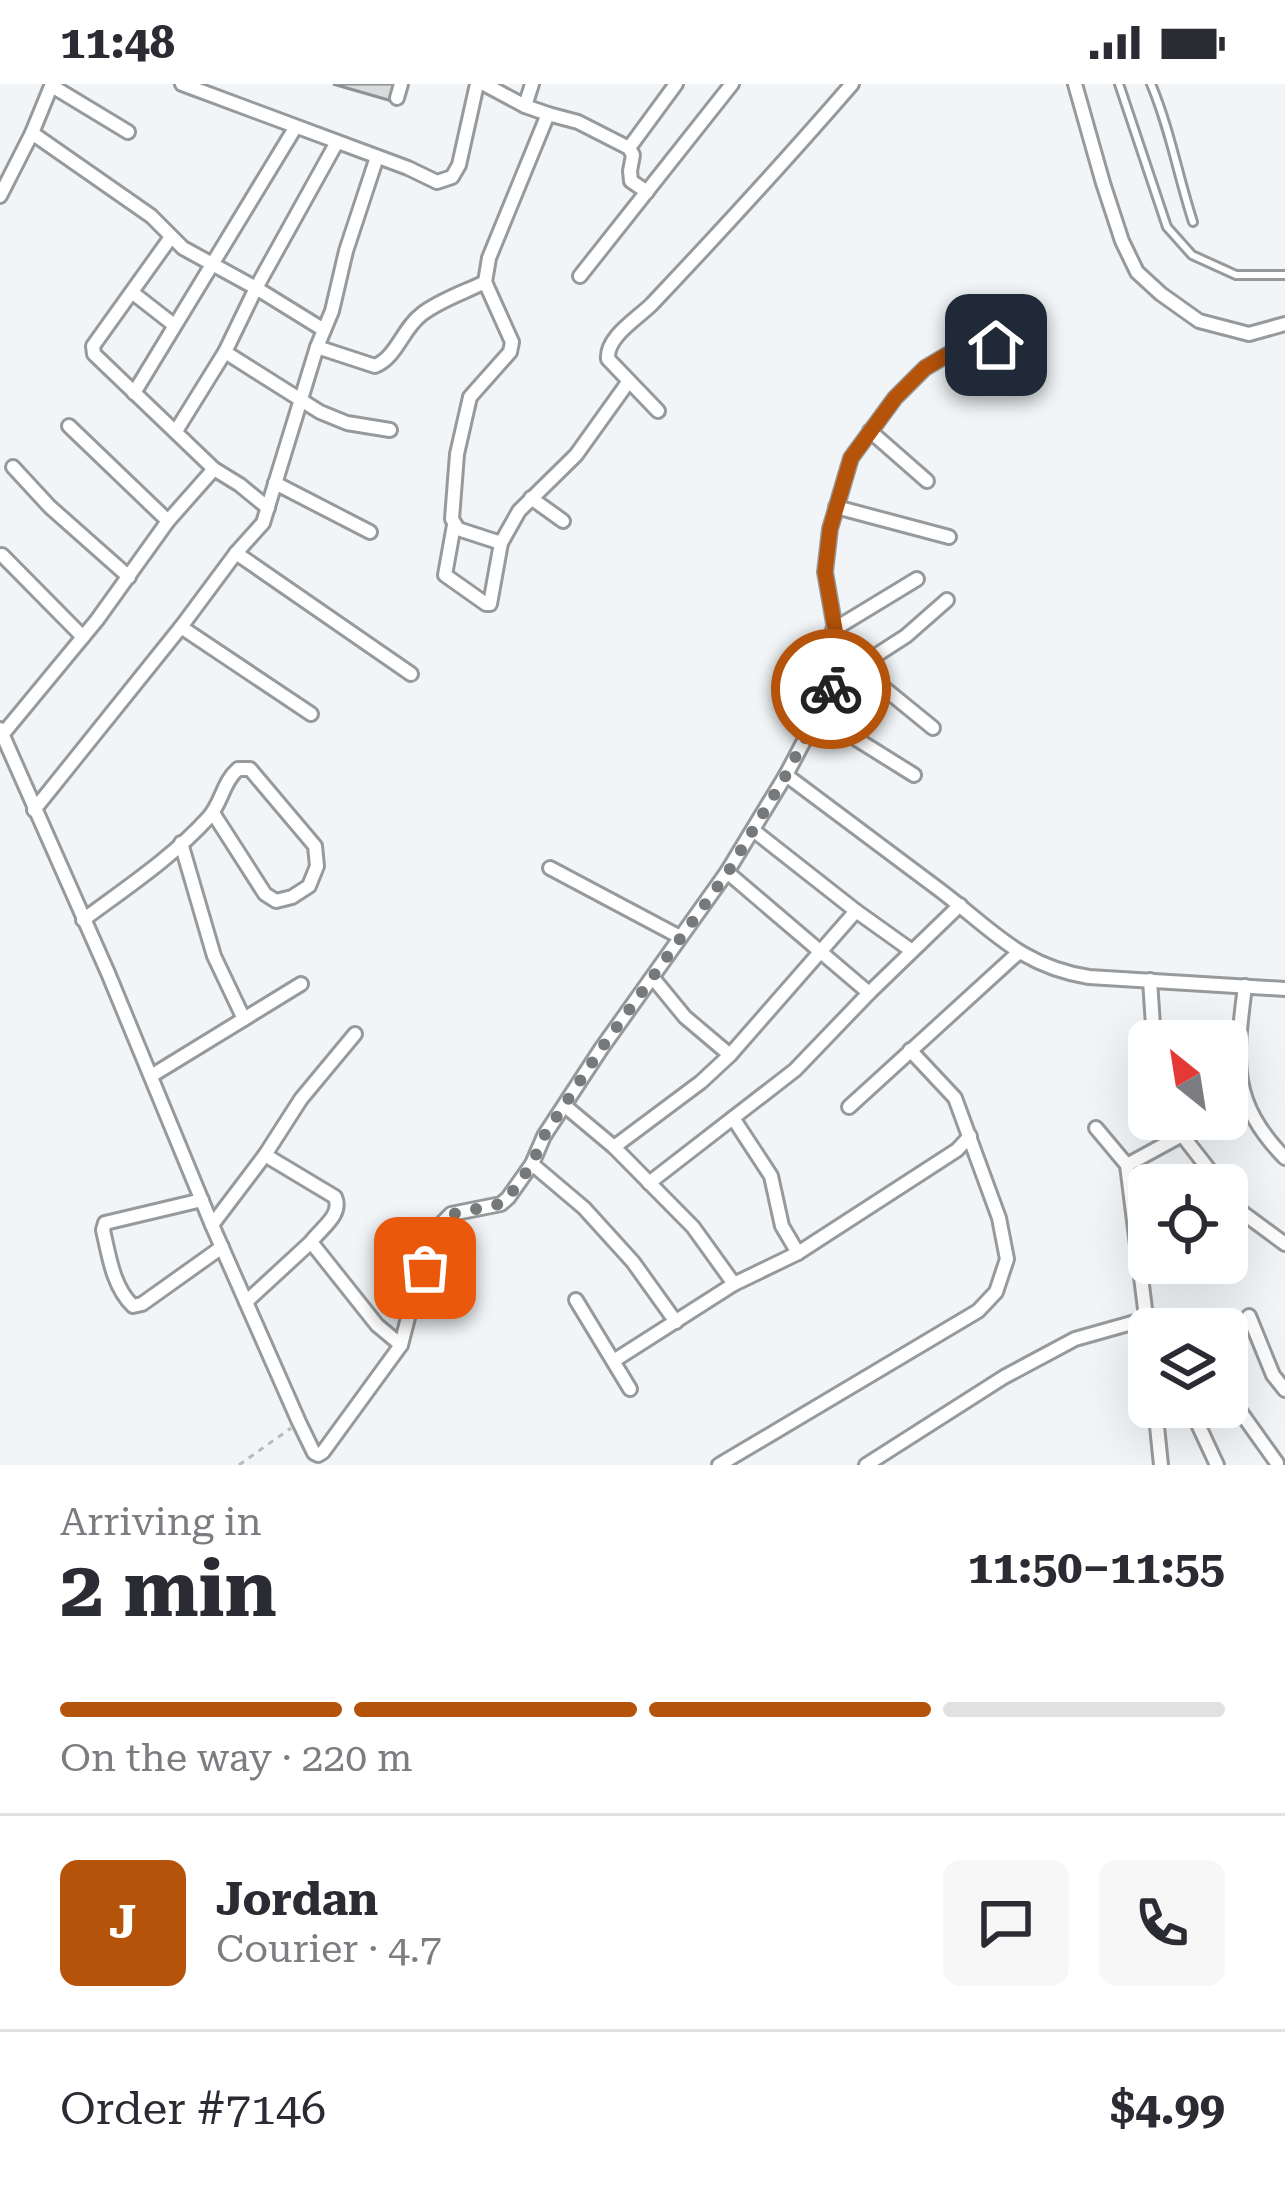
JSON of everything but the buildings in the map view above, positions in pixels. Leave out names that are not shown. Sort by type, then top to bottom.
[{"type":"street","points":[[182,84],[437,182],[452,177],[459,165],[480,84],[525,106],[578,122],[629,148],[631,181],[646,192]]},
{"type":"street","points":[[525,106],[532,84]]},
{"type":"street","points":[[629,148],[676,84]]},
{"type":"street","points":[[580,276],[732,84]]},
{"type":"street","points":[[658,411],[608,359],[610,344],[648,309],[852,84]]},
{"type":"street","points":[[1075,84],[1115,221],[1137,272],[1199,320],[1249,334],[1285,324]]},
{"type":"street","points":[[0,196],[52,85],[128,131]]},
{"type":"street","points":[[548,114],[489,258],[485,282],[512,342],[510,352],[470,397],[457,454],[454,525],[445,575],[486,604],[492,601],[501,544],[519,511],[576,455],[629,381]]},
{"type":"street","points":[[134,393],[295,128]]},
{"type":"street","points":[[32,133],[151,217],[183,248],[324,330]]},
{"type":"street","points":[[176,431],[225,352],[337,142]]},
{"type":"street","points":[[34,810],[263,523],[377,157]]},
{"type":"street","points":[[171,237],[93,346],[94,354],[214,469],[268,508]]},
{"type":"street","points":[[317,347],[375,366],[389,358],[406,328],[425,311],[485,282]]},
{"type":"street","points":[[133,293],[174,326]]},
{"type":"street","points":[[214,469],[168,520],[83,637],[1,732],[298,1422],[318,1454],[401,1345],[440,1225],[452,1214],[508,1198],[601,1049],[728,872],[786,775],[842,669],[825,572],[830,529],[851,458],[895,398],[925,368],[959,348],[996,345]]},
{"type":"street","points":[[225,352],[320,412],[347,423],[390,430]]},
{"type":"street","points":[[69,426],[168,520]]},
{"type":"street","points":[[870,431],[927,481]]},
{"type":"street","points":[[13,466],[50,507],[129,577]]},
{"type":"street","points":[[275,483],[370,532]]},
{"type":"street","points":[[531,498],[563,521]]},
{"type":"street","points":[[836,507],[949,537]]},
{"type":"street","points":[[454,525],[501,544]]},
{"type":"street","points":[[236,553],[411,674]]},
{"type":"street","points":[[2,555],[83,637]]},
{"type":"street","points":[[833,630],[917,579]]},
{"type":"street","points":[[842,669],[857,668],[906,636],[947,600]]},
{"type":"street","points":[[181,627],[311,713]]},
{"type":"street","points":[[857,668],[932,728]]},
{"type":"street","points":[[818,715],[914,775]]},
{"type":"street","points":[[83,920],[213,813],[228,778],[238,769],[250,769],[315,847],[317,866],[309,886],[276,901],[265,893],[213,813]]},
{"type":"street","points":[[786,775],[1018,953],[1058,972],[1285,988]]},
{"type":"street","points":[[753,830],[913,951]]},
{"type":"street","points":[[181,843],[214,956],[244,1019]]},
{"type":"street","points":[[550,868],[680,938]]},
{"type":"street","points":[[728,872],[869,993]]},
{"type":"street","points":[[649,1183],[795,1070],[960,905]]},
{"type":"street","points":[[614,1147],[730,1055],[856,911]]},
{"type":"street","points":[[849,1107],[1018,953]]},
{"type":"street","points":[[653,978],[685,1017],[730,1055]]},
{"type":"street","points":[[1150,980],[1153,1020]]},
{"type":"street","points":[[151,1076],[301,984]]},
{"type":"street","points":[[1244,986],[1237,1054],[1240,1089],[1285,1159]]},
{"type":"street","points":[[212,1225],[301,1100],[356,1034]]},
{"type":"street","points":[[718,1465],[978,1311],[996,1292],[1007,1259],[1000,1218],[955,1098],[910,1050]]},
{"type":"street","points":[[566,1106],[693,1227],[734,1285]]},
{"type":"street","points":[[733,1118],[771,1176],[782,1226],[798,1253]]},
{"type":"street","points":[[1096,1128],[1127,1165],[1145,1308]]},
{"type":"street","points":[[614,1360],[734,1285],[798,1253],[957,1150],[970,1136]]},
{"type":"street","points":[[1127,1165],[1174,1140]]},
{"type":"street","points":[[1184,1140],[1204,1164]]},
{"type":"street","points":[[246,1302],[337,1213],[335,1197],[265,1156]]},
{"type":"street","points":[[532,1164],[609,1235],[676,1322]]},
{"type":"street","points":[[202,1200],[105,1223],[115,1276],[126,1299],[134,1306],[142,1304],[222,1247]]},
{"type":"street","points":[[1248,1217],[1285,1244]]},
{"type":"street","points":[[311,1242],[377,1325],[401,1345]]},
{"type":"street","points":[[576,1300],[629,1389]]},
{"type":"street","points":[[1250,1316],[1273,1375],[1285,1390]]},
{"type":"street","points":[[866,1465],[1004,1377],[1075,1339],[1128,1324]]},
{"type":"street","points":[[1248,1421],[1278,1462]]},
{"type":"street","points":[[1157,1428],[1161,1465]]},
{"type":"street","points":[[1197,1428],[1217,1465]]},
{"type":"lane","points":[[1119,84],[1167,227],[1192,255],[1236,274],[1285,275]]},
{"type":"lane","points":[[1150,84],[1170,134],[1193,222]]},
{"type":"path","points":[[238,1465],[298,1422]]},
{"type":"way so far","points":[[425,1268],[440,1225],[452,1214],[500,1204],[532,1164],[544,1136],[601,1049],[728,872],[831,689]]},
{"type":"route","points":[[831,689],[842,669],[825,572],[830,529],[851,458],[895,398],[925,368],[959,348],[996,345]]}]
